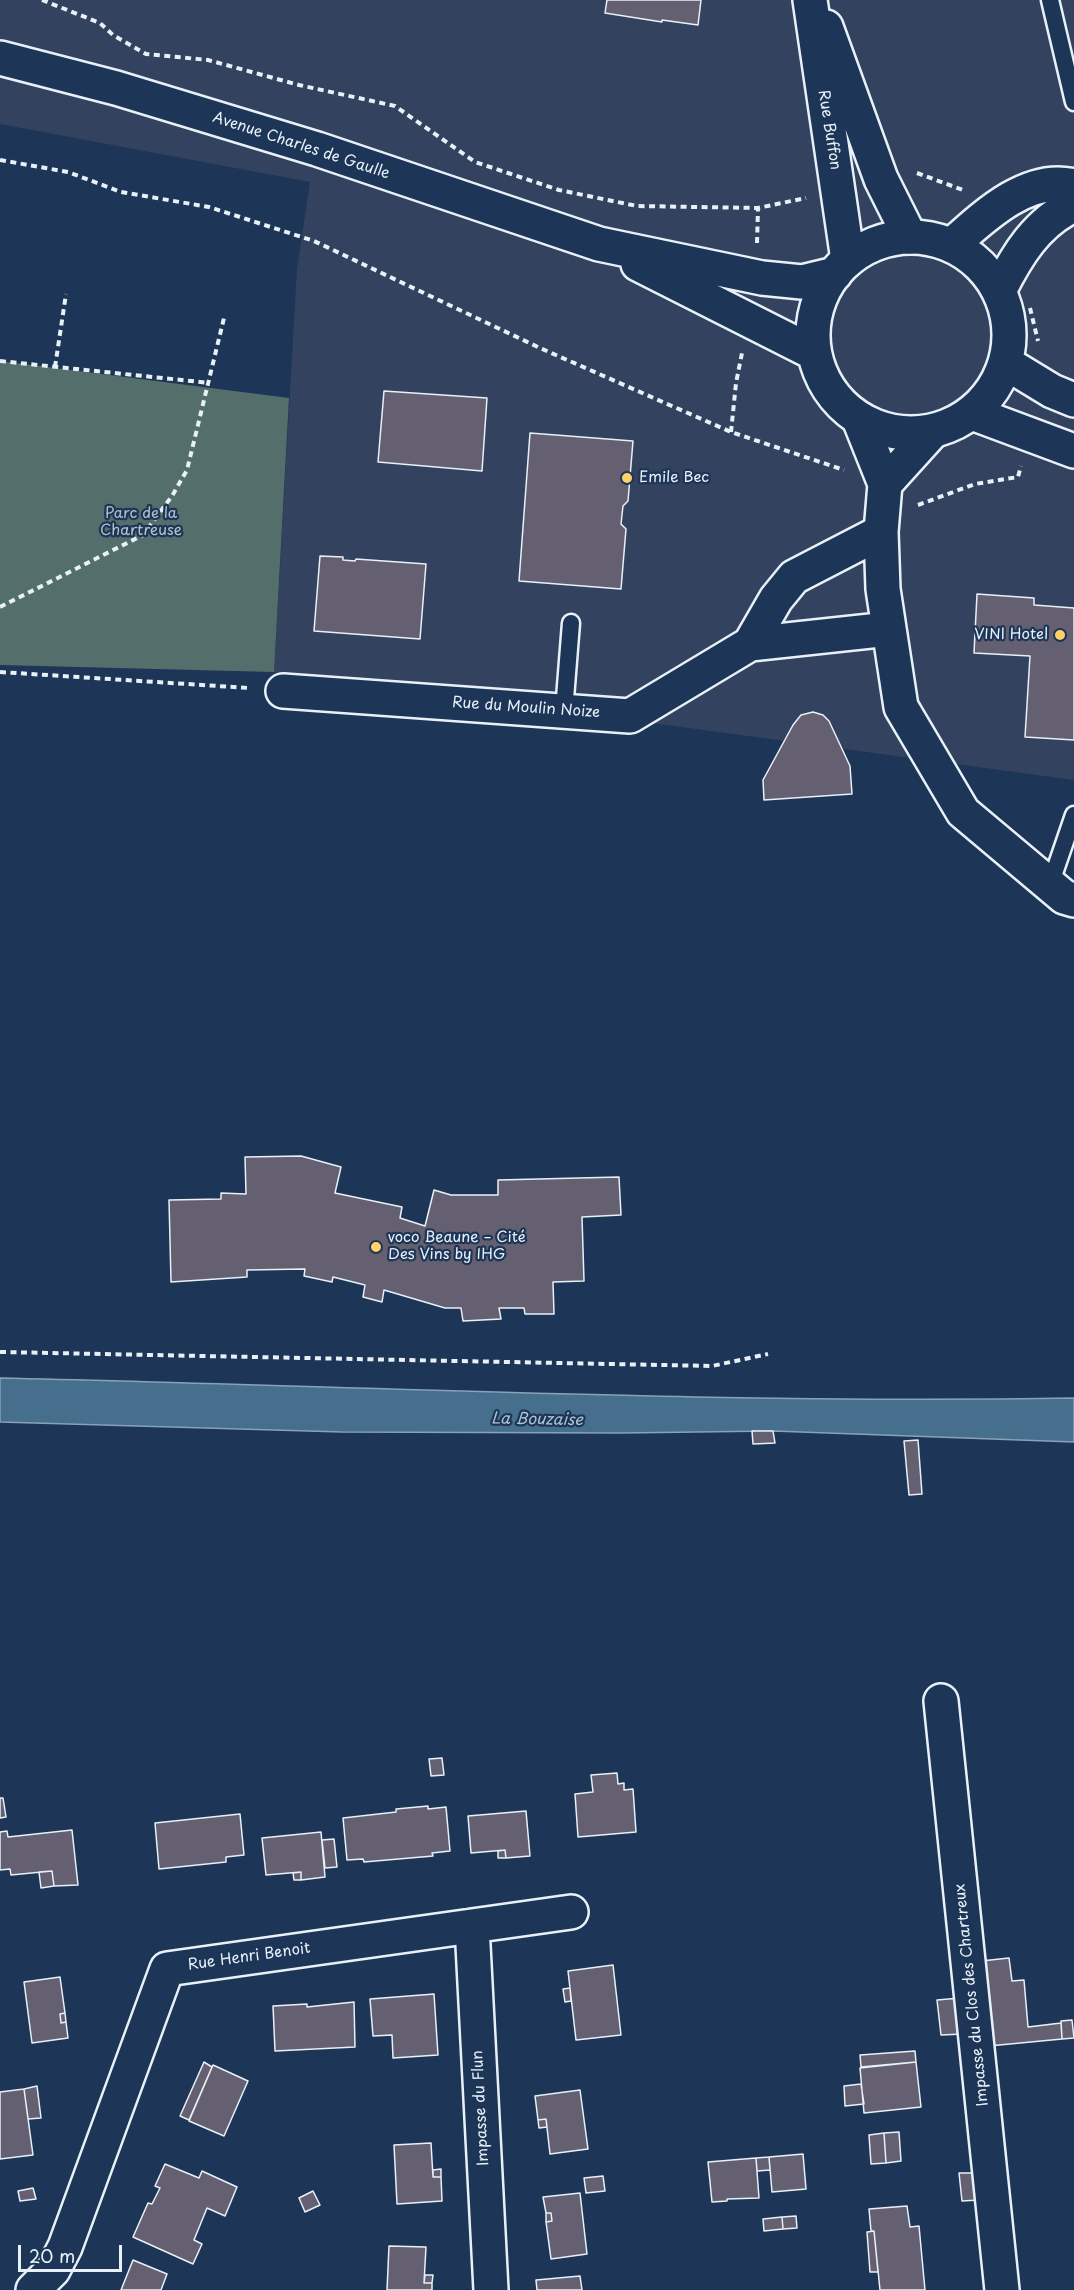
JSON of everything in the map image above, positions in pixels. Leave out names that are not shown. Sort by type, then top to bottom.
[{"type":"street","name":"Rue Buffon","points":[[810,0],[838,191],[841,267]]},
{"type":"street","name":"Rue Buffon","points":[[816,0],[881,179],[910,237]]},
{"type":"street","name":"Avenue Charles de Gaulle","points":[[0,58],[116,88],[317,149],[599,244],[762,278],[802,282],[841,267],[866,248],[887,240],[910,237],[931,239],[952,245],[971,257],[987,273],[999,291],[1008,314],[1010,339],[1006,363],[993,391],[972,413],[953,425],[932,432],[907,434],[882,429],[859,419],[838,402],[823,379],[814,353],[813,325],[820,298],[841,267]]},
{"type":"street","points":[[952,245],[992,209],[1038,186],[1065,183],[1074,186]]},
{"type":"street","points":[[999,291],[1014,261],[1027,242],[1056,213],[1074,205]]},
{"type":"street","name":"Avenue Charles de Gaulle","points":[[599,244],[814,353]]},
{"type":"street","points":[[1006,363],[1052,391],[1074,400]]},
{"type":"street","points":[[972,413],[1074,451]]},
{"type":"street","points":[[859,419],[885,484],[881,532],[883,589],[901,707],[963,812],[1062,893]]},
{"type":"street","points":[[885,484],[932,432]]},
{"type":"street","name":"Rue du Moulin Noize","points":[[750,645],[776,599],[794,577],[881,532]]},
{"type":"street","name":"Rue du Moulin Noize","points":[[283,691],[630,716],[750,645],[889,629]]},
{"type":"street","name":"Impasse du Clos des Chartreux","points":[[941,1701],[1002,2290]]},
{"type":"street","name":"Rue Henri Benoit","points":[[33,2290],[53,2270],[65,2247],[167,1969],[571,1912]]},
{"type":"street","name":"Impasse du Flun","points":[[472,1926],[491,2290]]},
{"type":"lane","points":[[1050,0],[1074,102]]},
{"type":"lane","points":[[564,711],[571,622]]},
{"type":"lane","points":[[1062,893],[1074,815]]},
{"type":"path","points":[[42,0],[100,23],[113,35],[146,54],[208,60],[300,85],[395,106],[475,162],[559,190],[636,206],[758,208],[838,191]]},
{"type":"path","points":[[0,160],[68,172],[121,192],[209,207],[314,241],[540,348],[731,432],[885,484],[918,505],[975,484],[1018,477]]},
{"type":"path","points":[[881,179],[907,169],[961,190],[968,189]]},
{"type":"path","points":[[55,367],[66,294]]},
{"type":"path","points":[[0,607],[143,535],[172,496],[187,470],[224,318]]},
{"type":"path","points":[[0,361],[210,383]]},
{"type":"path","points":[[0,672],[283,691]]},
{"type":"path","points":[[0,1352],[712,1366],[768,1354]]},
{"type":"shaded area","points":[[0,0],[1074,0],[1074,780],[274,672],[297,269],[310,182],[0,124]]},
{"type":"green space","name":"Parc de la Chartreuse","points":[[0,361],[289,398],[274,672],[0,665]]},
{"type":"water","name":"La Bouzaise","points":[[0,1378],[806,1399],[1074,1398],[1074,1442],[773,1431],[342,1432],[0,1422]]},
{"type":"building","points":[[607,0],[701,0],[698,25],[605,13]]},
{"type":"building","points":[[384,391],[487,398],[482,471],[378,462]]},
{"type":"building","points":[[530,433],[633,441],[628,501],[623,506],[621,524],[626,529],[621,589],[519,581]]},
{"type":"building","points":[[320,556],[343,557],[343,560],[355,561],[356,559],[426,564],[420,639],[314,631]]},
{"type":"building","points":[[977,594],[1034,598],[1034,605],[1074,608],[1074,740],[1025,737],[1030,656],[974,653]]},
{"type":"building","points":[[813,712],[823,715],[829,721],[850,766],[852,794],[764,800],[763,780],[793,725],[801,715]]},
{"type":"building","name":"voco Beaune – Cité Des Vins by IHG","points":[[301,1156],[341,1167],[335,1193],[402,1207],[400,1218],[425,1226],[434,1190],[451,1195],[498,1195],[498,1180],[619,1177],[621,1215],[582,1217],[584,1281],[553,1282],[554,1314],[525,1314],[524,1308],[499,1308],[501,1319],[463,1321],[461,1308],[445,1308],[384,1290],[382,1302],[363,1297],[365,1285],[333,1277],[332,1282],[304,1276],[305,1269],[247,1270],[247,1277],[171,1282],[169,1200],[221,1199],[221,1193],[246,1194],[245,1157]]},
{"type":"building","points":[[752,1431],[773,1431],[775,1443],[753,1444]]},
{"type":"building","points":[[918,1440],[922,1494],[909,1495],[904,1441]]},
{"type":"building","points":[[442,1758],[444,1775],[431,1776],[429,1759]]},
{"type":"building","points":[[617,1773],[618,1784],[624,1783],[624,1790],[633,1789],[636,1832],[578,1837],[575,1794],[593,1792],[591,1775]]},
{"type":"building","points":[[0,1798],[3,1798],[6,1817],[0,1818]]},
{"type":"building","points":[[428,1806],[428,1809],[446,1807],[450,1851],[432,1853],[433,1856],[364,1862],[363,1859],[347,1860],[343,1818]]},
{"type":"building","points":[[526,1811],[530,1856],[506,1858],[505,1850],[471,1853],[468,1816]]},
{"type":"building","points":[[240,1814],[244,1855],[226,1857],[226,1862],[159,1869],[155,1823]]},
{"type":"building","points":[[72,1830],[78,1885],[54,1886],[52,1871],[11,1875],[10,1869],[0,1870],[0,1832],[7,1831],[8,1837]]},
{"type":"building","points":[[321,1832],[325,1877],[301,1880],[301,1872],[266,1875],[262,1838]]},
{"type":"building","points":[[334,1839],[337,1867],[325,1868],[322,1840]]},
{"type":"building","points":[[505,1850],[506,1858],[498,1858],[498,1851]]},
{"type":"building","points":[[52,1871],[54,1886],[41,1888],[39,1872]]},
{"type":"building","points":[[301,1872],[301,1880],[294,1880],[293,1873]]},
{"type":"building","points":[[1009,1958],[1012,1981],[1024,1980],[1028,2027],[1061,2023],[1062,2039],[989,2046],[981,1961]]},
{"type":"building","points":[[613,1965],[621,2035],[576,2040],[568,1971]]},
{"type":"building","points":[[60,1977],[65,2013],[60,2014],[61,2023],[66,2022],[68,2038],[32,2043],[24,1982]]},
{"type":"building","points":[[570,1988],[571,2001],[565,2002],[563,1989]]},
{"type":"building","points":[[434,1994],[438,2055],[393,2058],[392,2035],[373,2036],[370,1999]]},
{"type":"building","points":[[960,1998],[963,2034],[941,2035],[937,2000]]},
{"type":"building","points":[[354,2002],[355,2047],[275,2051],[273,2006],[307,2004],[307,2007]]},
{"type":"building","points":[[65,2013],[66,2022],[61,2023],[60,2014]]},
{"type":"building","points":[[1072,2020],[1074,2038],[1062,2039],[1061,2021]]},
{"type":"building","points":[[915,2051],[916,2062],[861,2067],[860,2055]]},
{"type":"building","points":[[204,2062],[212,2067],[189,2120],[180,2116]]},
{"type":"building","points":[[916,2062],[921,2107],[864,2113],[860,2068]]},
{"type":"building","points":[[213,2065],[248,2081],[224,2136],[189,2121]]},
{"type":"building","points":[[861,2084],[864,2104],[845,2106],[844,2086]]},
{"type":"building","points":[[37,2086],[41,2118],[28,2119],[24,2089]]},
{"type":"building","points":[[24,2089],[33,2155],[0,2159],[0,2092]]},
{"type":"building","points":[[580,2090],[588,2149],[550,2154],[546,2119],[538,2120],[535,2096]]},
{"type":"building","points":[[546,2119],[547,2127],[539,2128],[538,2120]]},
{"type":"building","points":[[899,2132],[901,2161],[886,2163],[884,2133]]},
{"type":"building","points":[[884,2133],[886,2163],[871,2164],[869,2135]]},
{"type":"building","points":[[431,2143],[433,2177],[441,2177],[442,2201],[397,2204],[394,2145]]},
{"type":"building","points":[[803,2154],[806,2189],[772,2192],[769,2157]]},
{"type":"building","points":[[769,2157],[770,2170],[757,2171],[756,2158]]},
{"type":"building","points":[[756,2158],[759,2198],[712,2202],[708,2162]]},
{"type":"building","points":[[165,2164],[199,2178],[202,2171],[237,2187],[225,2216],[207,2208],[194,2240],[202,2244],[193,2264],[133,2237],[148,2203],[152,2204],[160,2188],[155,2186]]},
{"type":"building","points":[[441,2169],[441,2177],[433,2177],[433,2170]]},
{"type":"building","points":[[959,2173],[976,2173],[979,2200],[962,2201]]},
{"type":"building","points":[[603,2176],[605,2191],[586,2193],[584,2178]]},
{"type":"building","points":[[33,2188],[36,2199],[20,2201],[18,2191]]},
{"type":"building","points":[[313,2191],[320,2205],[305,2212],[299,2198]]},
{"type":"building","points":[[580,2193],[587,2254],[551,2259],[546,2222],[552,2221],[551,2213],[546,2213],[543,2197]]},
{"type":"building","points":[[907,2206],[910,2227],[919,2226],[925,2290],[880,2290],[874,2231],[871,2231],[869,2209]]},
{"type":"building","points":[[546,2213],[551,2213],[552,2221],[546,2222]]},
{"type":"building","points":[[796,2216],[797,2228],[783,2229],[782,2217]]},
{"type":"building","points":[[782,2217],[783,2229],[764,2231],[763,2219]]},
{"type":"building","points":[[874,2231],[878,2272],[870,2272],[867,2232]]},
{"type":"building","points":[[389,2246],[426,2247],[424,2283],[432,2283],[432,2290],[387,2290]]},
{"type":"building","points":[[133,2260],[167,2274],[161,2290],[121,2290]]},
{"type":"building","points":[[425,2275],[433,2275],[432,2283],[424,2283]]},
{"type":"building","points":[[580,2276],[582,2290],[537,2290],[536,2280]]},
{"type":"place","name":"Emile Bec","points":[[627,478]]},
{"type":"place","name":"VINI Hotel","points":[[1060,635]]},
{"type":"place","name":"voco Beaune – Cité Des Vins by IHG","points":[[376,1247]]}]
